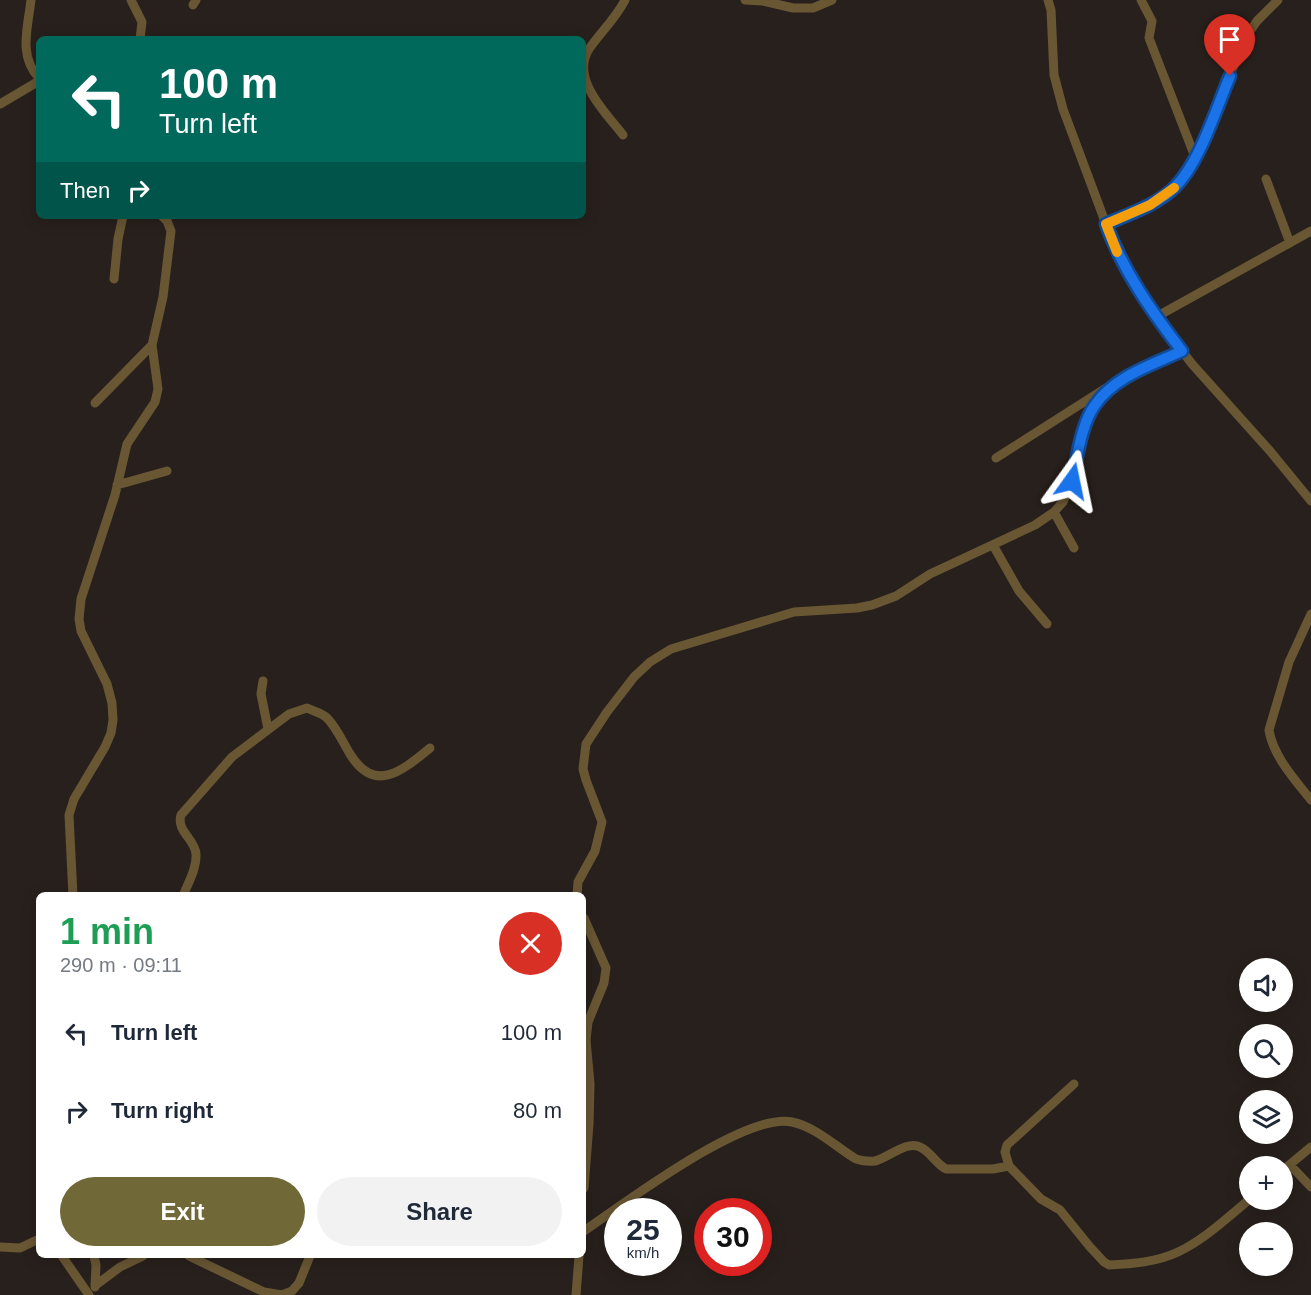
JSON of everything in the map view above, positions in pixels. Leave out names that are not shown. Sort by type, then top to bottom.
[{"type":"street","points":[[30,0],[26,57],[36,75]]},
{"type":"street","points":[[131,0],[142,22],[140,36]]},
{"type":"street","points":[[586,58],[588,51],[626,0]]},
{"type":"street","points":[[745,0],[763,1],[793,8],[813,8],[831,0]]},
{"type":"street","points":[[1048,0],[1051,10],[1054,75],[1060,98],[1116,251],[1156,317],[1182,351],[1311,501]]},
{"type":"street","points":[[1141,0],[1152,21],[1149,38],[1196,157]]},
{"type":"street","points":[[1106,224],[1150,205],[1174,188],[1196,157],[1246,37],[1257,21],[1278,0]]},
{"type":"street","points":[[586,79],[592,95],[623,135]]},
{"type":"street","points":[[0,104],[36,81]]},
{"type":"street","points":[[1266,179],[1290,243]]},
{"type":"street","points":[[114,279],[122,219]]},
{"type":"street","points":[[73,892],[69,815],[74,799],[105,747],[113,720],[112,703],[107,684],[81,631],[79,619],[81,599],[117,485],[127,444],[155,402],[158,389],[152,345],[163,297],[170,248],[171,231],[165,219]]},
{"type":"street","points":[[1156,317],[1311,231]]},
{"type":"street","points":[[95,403],[152,345]]},
{"type":"street","points":[[996,459],[1096,393],[1182,351]]},
{"type":"street","points":[[577,892],[578,882],[595,851],[602,822],[583,769],[586,744],[634,677],[650,662],[671,649],[794,612],[872,605],[896,596],[930,574],[1035,525],[1054,512],[1063,502],[1072,481],[1087,420],[1094,405],[1108,390],[1130,375]]},
{"type":"street","points":[[117,485],[167,471]]},
{"type":"street","points":[[1054,512],[1074,548]]},
{"type":"street","points":[[993,545],[1019,591],[1047,624]]},
{"type":"street","points":[[1311,614],[1289,662],[1269,730],[1270,741],[1311,800]]},
{"type":"street","points":[[263,681],[261,694],[268,729]]},
{"type":"street","points":[[184,892],[197,856],[196,849],[181,828],[181,815],[232,757],[289,714],[307,708],[327,718],[353,759],[363,769],[382,777],[403,769],[430,748]]},
{"type":"street","points":[[586,922],[606,968],[606,974],[588,1022],[586,1040],[590,1084],[586,1162]]},
{"type":"street","points":[[1074,1084],[1007,1145],[1005,1152],[1009,1166],[1041,1199],[1058,1207],[1104,1262],[1109,1264],[1149,1261],[1179,1252],[1239,1208]]},
{"type":"street","points":[[586,1230],[705,1151],[768,1122],[792,1122],[802,1125],[856,1159],[865,1161],[874,1161],[909,1146],[916,1146],[923,1149],[946,1169],[993,1169],[1009,1166]]},
{"type":"street","points":[[1293,1162],[1311,1147]]},
{"type":"street","points":[[1293,1173],[1311,1187]]},
{"type":"street","points":[[0,1247],[20,1248],[36,1240]]},
{"type":"street","points":[[63,1258],[90,1295],[96,1285],[139,1258]]},
{"type":"street","points":[[94,1258],[96,1285]]},
{"type":"street","points":[[193,1258],[264,1292],[282,1295],[292,1291],[299,1283],[309,1258]]},
{"type":"street","points":[[576,1295],[579,1258]]},
{"type":"slow traffic","points":[[1117,252],[1106,224],[1150,205],[1174,188]]},
{"type":"route","points":[[1072,481],[1078,451],[1094,405],[1108,390],[1130,375],[1182,351],[1156,317],[1116,251],[1106,224],[1150,205],[1174,188],[1185,175],[1196,157],[1230,76]]}]
